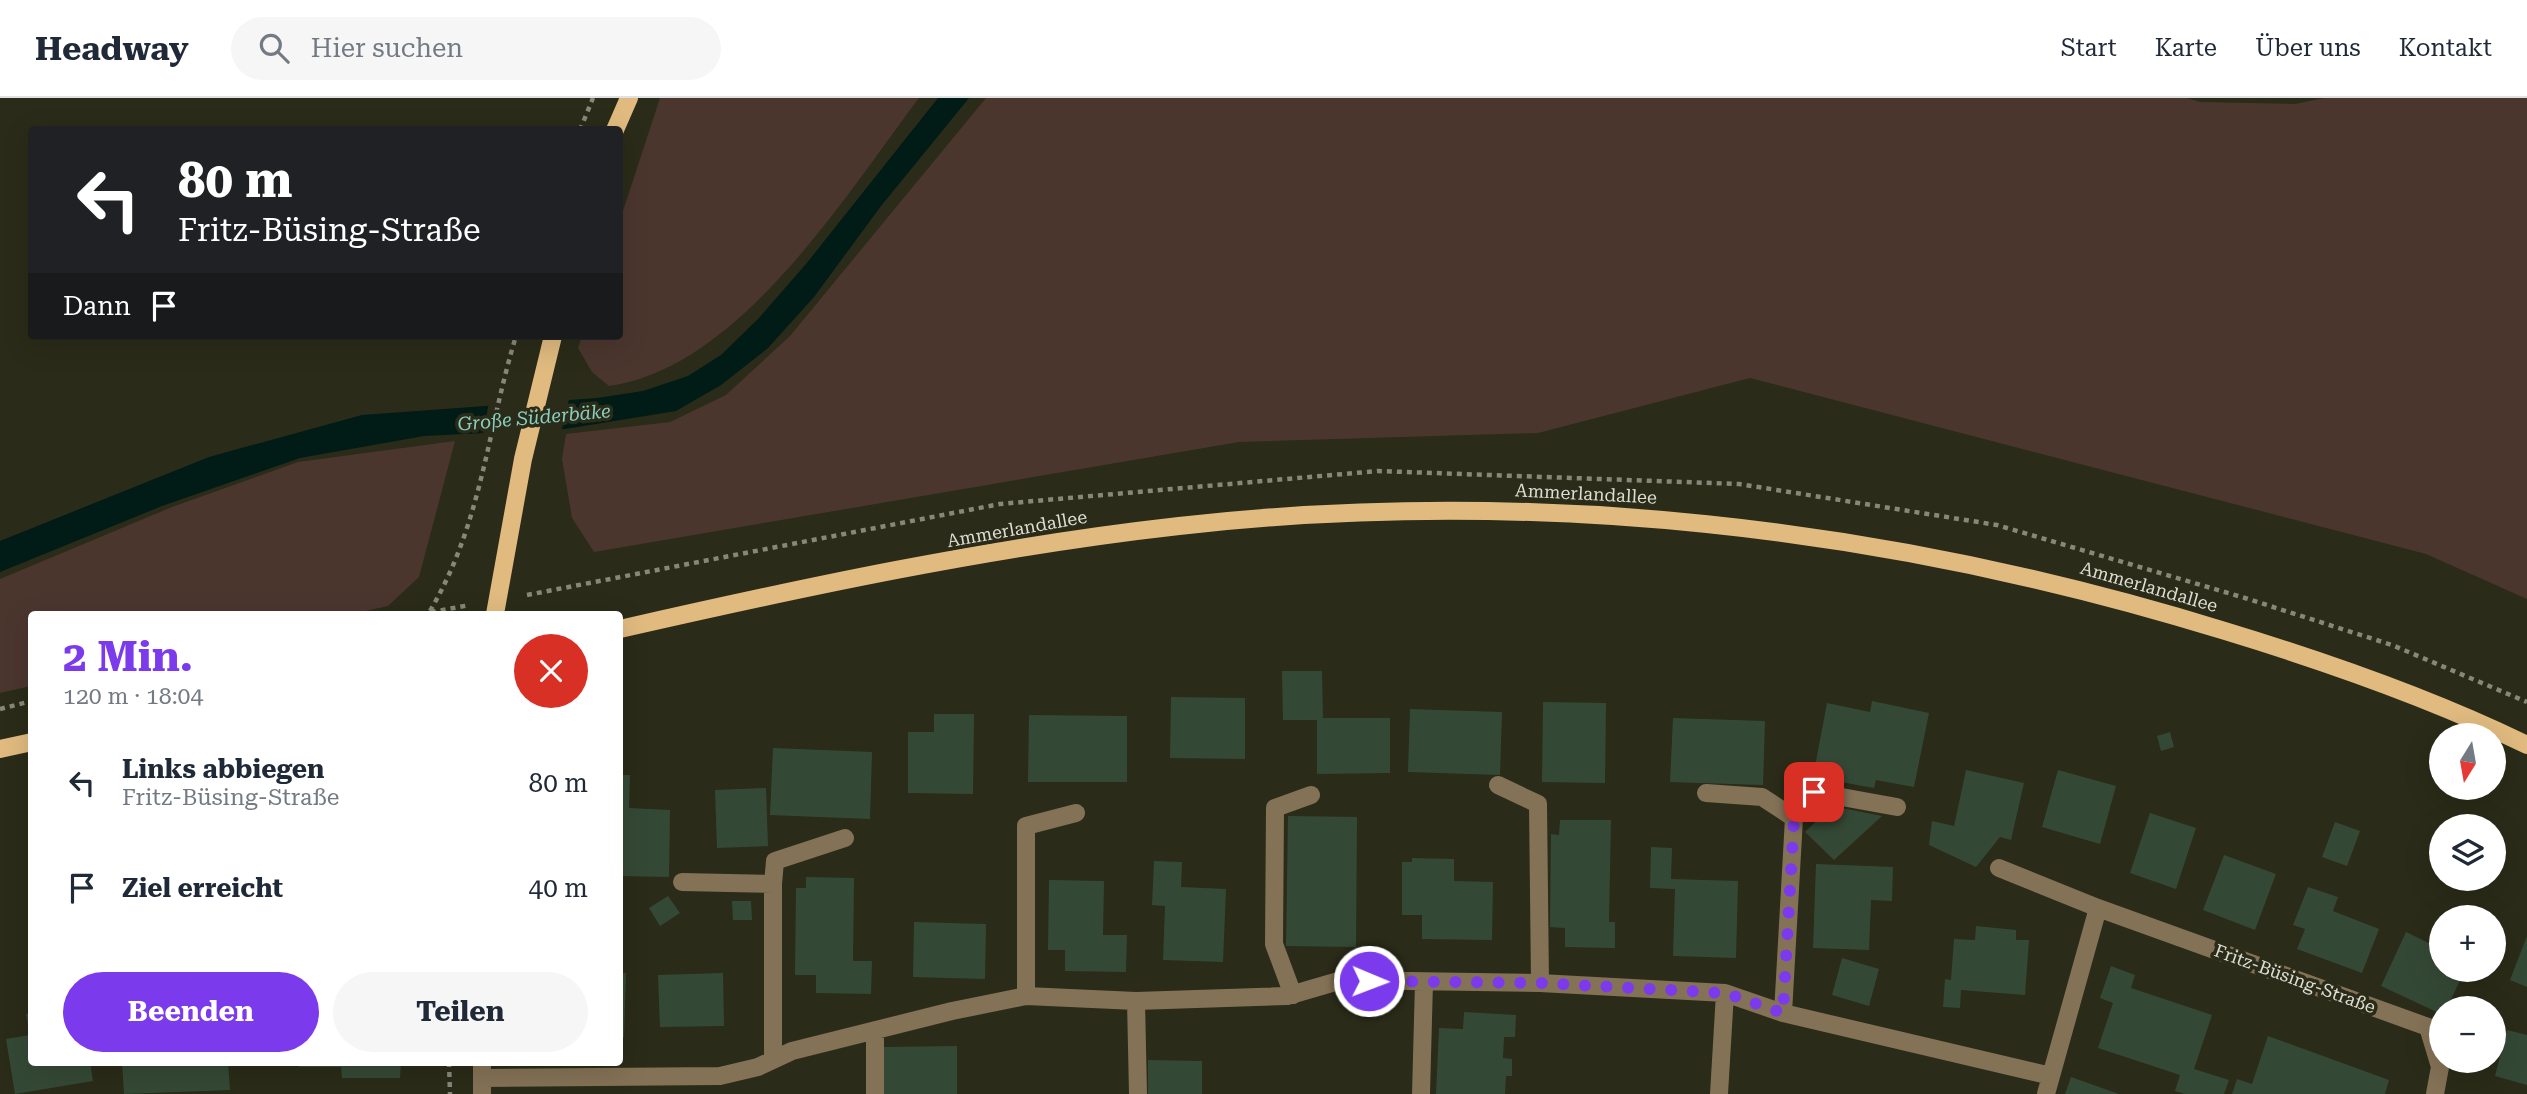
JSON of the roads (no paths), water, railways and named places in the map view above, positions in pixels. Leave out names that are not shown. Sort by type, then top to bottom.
[{"type":"main road","points":[[617,126],[629,98]]},
{"type":"main road","points":[[496,611],[523,458],[552,340]]},
{"type":"main road","name":"Ammerlandallee","points":[[623,628],[1058,541],[1183,525],[1306,516],[1429,512],[1553,512],[1648,517],[1744,527],[1903,550],[2063,584],[2193,621],[2345,670],[2527,745]]},
{"type":"main road","points":[[0,749],[28,743]]},
{"type":"street","points":[[1498,785],[1538,804],[1540,983]]},
{"type":"street","points":[[1783,1013],[1794,818],[1814,792],[1897,807]]},
{"type":"street","points":[[1706,793],[1762,797],[1794,818]]},
{"type":"street","points":[[1293,995],[1274,944],[1275,808],[1311,794]]},
{"type":"street","points":[[1026,996],[1026,826],[1076,813]]},
{"type":"street","points":[[773,1060],[775,861],[845,838]]},
{"type":"street","name":"Fritz-Büsing-Straße","points":[[1999,868],[2098,908],[2428,1027],[2440,1067],[2435,1094]]},
{"type":"street","points":[[682,882],[773,884]]},
{"type":"street","points":[[2046,1094],[2098,908]]},
{"type":"street","points":[[482,1078],[720,1076],[773,1060],[792,1051],[1026,996],[1136,1001],[1293,995],[1342,980],[1540,983],[1725,993],[1783,1013],[2051,1076]]},
{"type":"street","points":[[1421,1094],[1424,982]]},
{"type":"street","points":[[1719,1094],[1725,993]]},
{"type":"street","points":[[1136,1001],[1138,1094]]},
{"type":"street","points":[[875,1030],[875,1094]]},
{"type":"water","name":"Große Süderbäke","points":[[938,98],[969,98],[881,206],[814,297],[768,348],[721,385],[676,411],[565,429],[424,436],[300,458],[162,506],[0,572],[0,541],[209,457],[362,415],[597,398],[643,391],[688,376],[721,355],[759,318],[806,264]]}]
